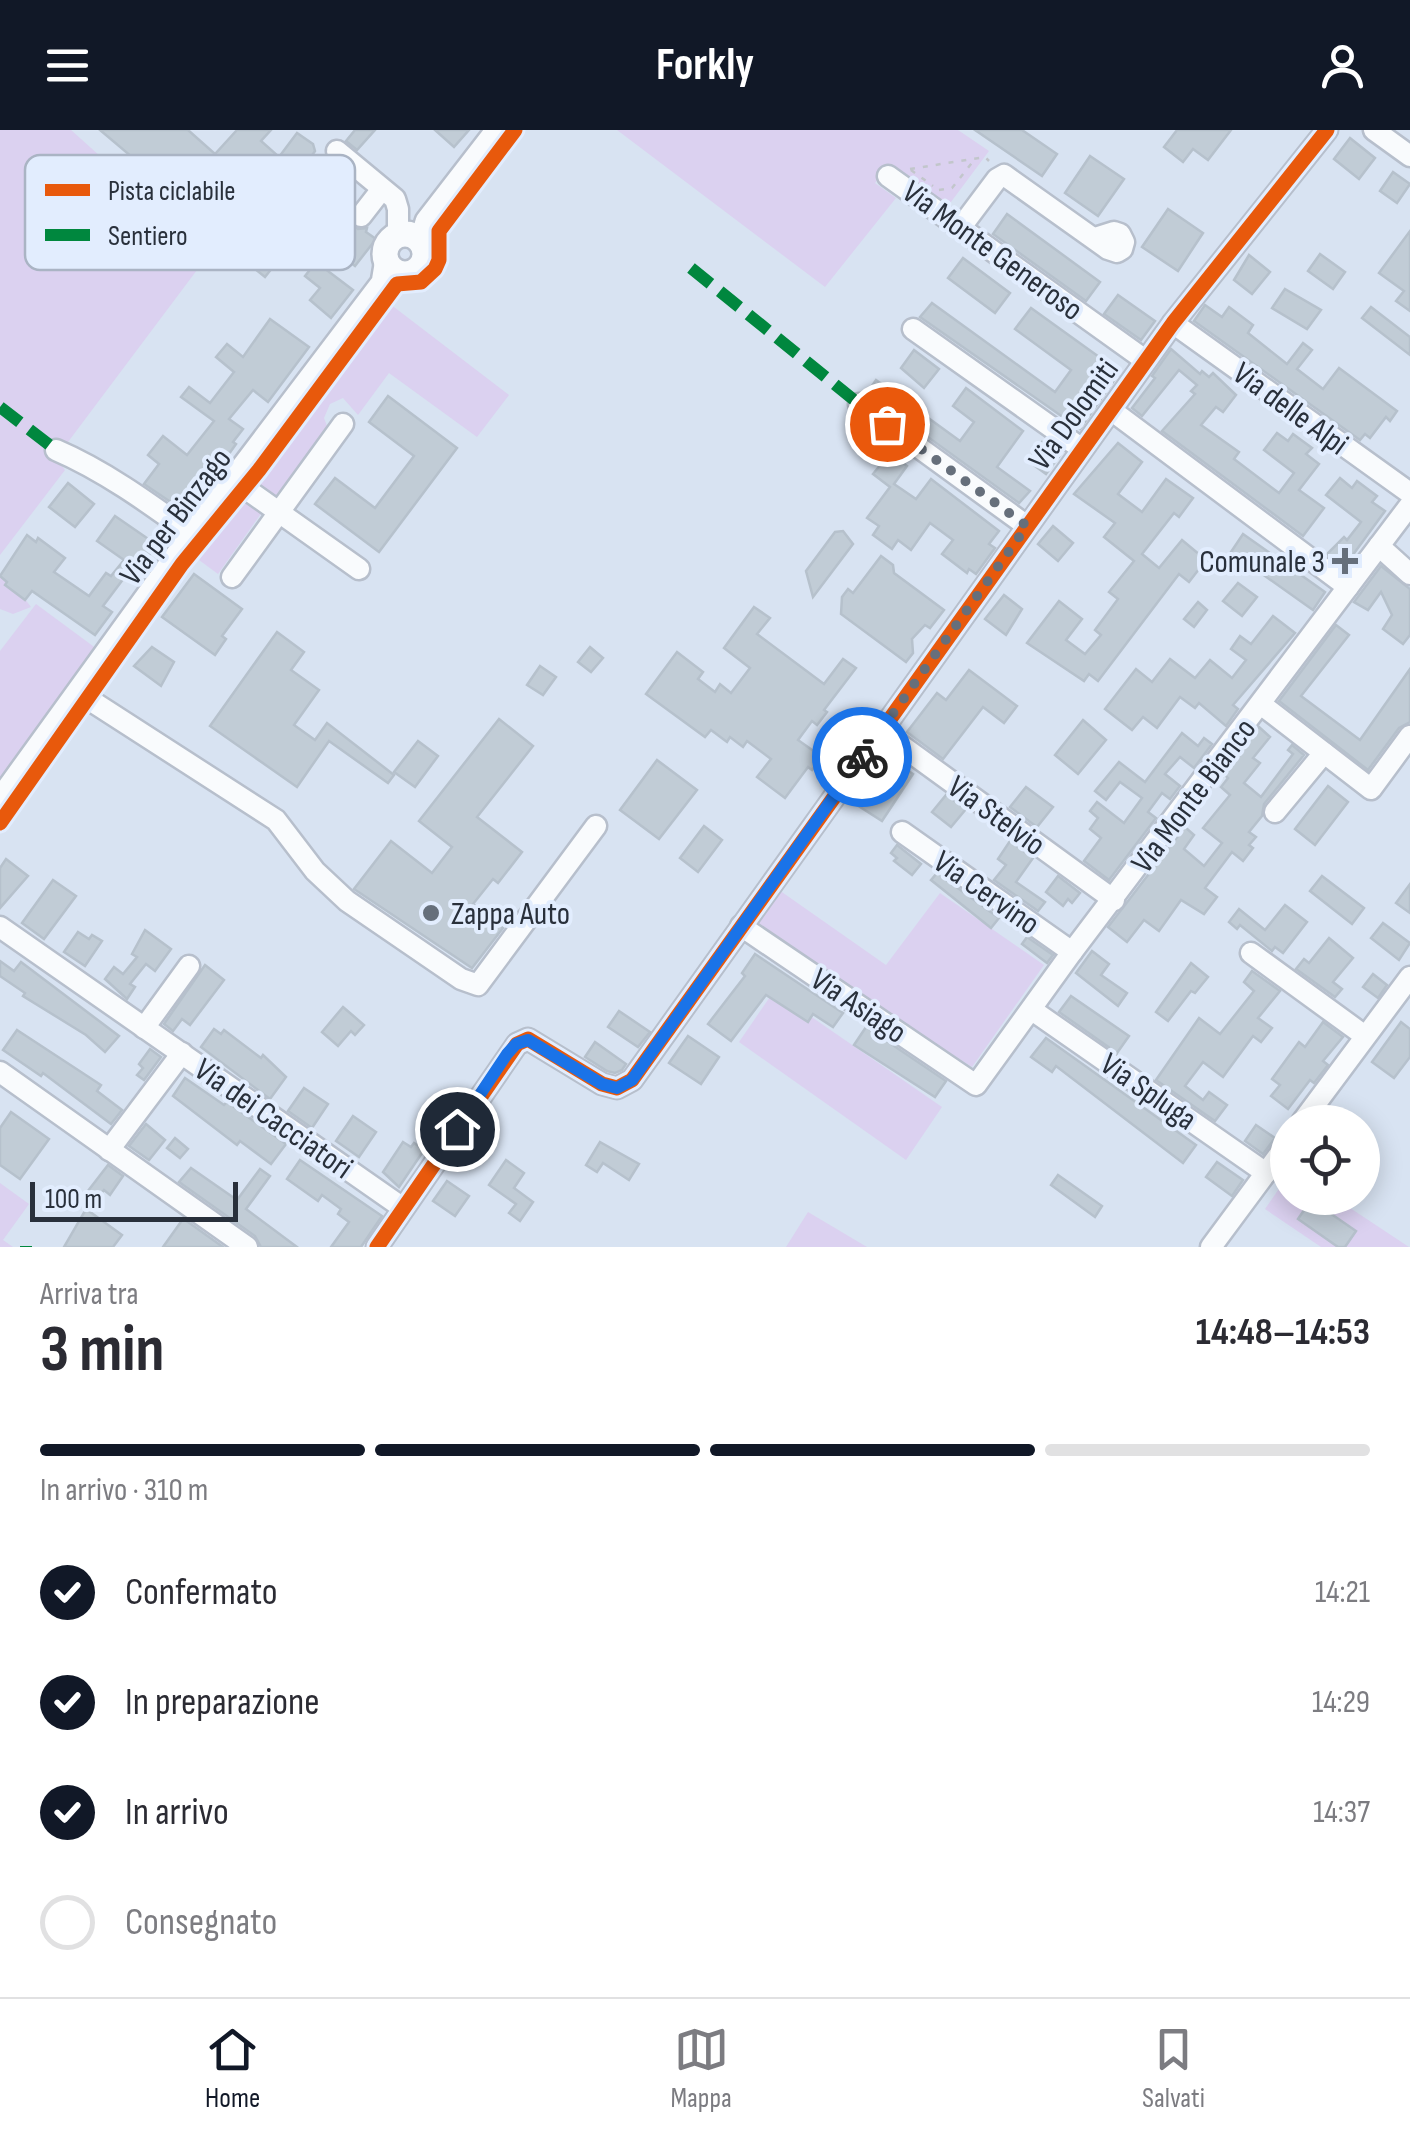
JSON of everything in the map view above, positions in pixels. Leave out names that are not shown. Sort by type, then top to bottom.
[{"type":"main road","name":"Via per Binzago","points":[[392,274],[386,247],[414,226],[499,130]]},
{"type":"main road","name":"Via per Binzago","points":[[0,802],[193,535],[392,274],[414,272],[422,264],[425,254],[414,226]]},
{"type":"street","name":"Via Dolomiti","points":[[403,1208],[516,1044],[528,1040],[602,1084],[617,1088],[632,1080],[1172,322],[1327,130]]},
{"type":"street","points":[[1374,130],[1410,156]]},
{"type":"street","points":[[337,150],[343,155]]},
{"type":"street","points":[[355,166],[395,200],[414,226]]},
{"type":"street","name":"Via Monte Generoso","points":[[897,174],[961,227],[1146,360]]},
{"type":"street","points":[[961,227],[1004,175],[1095,238]]},
{"type":"street","points":[[361,216],[382,189]]},
{"type":"street","name":"Via delle Alpi","points":[[1172,322],[1410,493]]},
{"type":"street","points":[[913,329],[1082,449]]},
{"type":"street","points":[[859,404],[1027,526]]},
{"type":"street","points":[[1111,410],[1348,587]]},
{"type":"street","points":[[232,576],[344,424]]},
{"type":"street","name":"Via per Binzago","points":[[56,450],[132,492],[193,535]]},
{"type":"street","points":[[236,481],[359,569]]},
{"type":"street","name":"Via Monte Bianco","points":[[976,1085],[1410,505]]},
{"type":"street","points":[[1378,546],[1410,574]]},
{"type":"street","points":[[79,693],[276,820],[316,871],[348,901],[461,978],[478,985],[596,826]]},
{"type":"street","points":[[1262,705],[1371,789],[1410,736]]},
{"type":"street","name":"Via Stelvio","points":[[880,730],[1114,900]]},
{"type":"street","points":[[1275,812],[1324,752]]},
{"type":"street","name":"Via Cervino","points":[[902,832],[1072,952]]},
{"type":"street","name":"Via Asiago","points":[[741,926],[976,1085]]},
{"type":"street","name":"Via dei Cacciatori","points":[[0,927],[403,1208]]},
{"type":"street","points":[[1251,953],[1365,1036]]},
{"type":"street","points":[[144,1028],[189,966]]},
{"type":"street","points":[[1314,1105],[1410,976]]},
{"type":"street","name":"Via Spluga","points":[[1032,1010],[1266,1172]]},
{"type":"street","points":[[109,1150],[182,1054]]},
{"type":"street","points":[[0,1072],[247,1247]]},
{"type":"street","points":[[1212,1247],[1270,1167]]},
{"type":"street","points":[[377,1247],[403,1208]]},
{"type":"path","points":[[897,174],[984,157],[1004,175]]},
{"type":"path","points":[[897,174],[946,192],[975,158]]},
{"type":"shaded area","points":[[0,130],[71,130],[99,155],[25,155],[25,270],[197,270],[56,458],[65,470],[0,555]]},
{"type":"shaded area","points":[[617,130],[958,130],[989,151],[948,206],[890,165],[875,183],[896,198],[825,287]]},
{"type":"shaded area","points":[[390,304],[509,395],[477,437],[389,373],[358,415],[343,398],[330,404],[324,418],[327,426],[275,497],[255,483]]},
{"type":"shaded area","points":[[243,498],[263,511],[218,574],[199,560]]},
{"type":"shaded area","points":[[0,576],[31,607],[13,614],[0,609]]},
{"type":"shaded area","points":[[36,604],[101,652],[0,789],[0,651]]},
{"type":"shaded area","points":[[779,890],[886,965],[940,893],[1044,965],[972,1067],[754,928]]},
{"type":"shaded area","points":[[774,991],[942,1107],[906,1160],[739,1042]]},
{"type":"shaded area","points":[[0,1183],[29,1204],[3,1240],[13,1247],[0,1247]]},
{"type":"shaded area","points":[[808,1212],[867,1247],[786,1247]]},
{"type":"shaded area","points":[[1274,1215],[1361,1215],[1409,1247],[1321,1247]]},
{"type":"building","points":[[100,130],[188,130],[215,154],[237,130],[271,130],[261,141],[277,155],[130,155]]},
{"type":"building","points":[[355,130],[375,130],[357,150],[346,141]]},
{"type":"building","points":[[435,130],[469,130],[454,147]]},
{"type":"building","points":[[975,130],[1022,130],[1057,154],[1042,176]]},
{"type":"building","points":[[1177,130],[1231,130],[1208,160],[1193,149],[1183,162],[1164,147]]},
{"type":"building","points":[[297,133],[313,144],[312,155],[280,155]]},
{"type":"building","points":[[1350,138],[1375,158],[1359,179],[1334,159]]},
{"type":"building","points":[[1090,156],[1124,179],[1098,216],[1065,193]]},
{"type":"building","points":[[1393,172],[1410,184],[1397,203],[1380,191]]},
{"type":"building","points":[[1168,209],[1203,233],[1178,271],[1142,247]]},
{"type":"building","points":[[1007,214],[1100,282],[1086,301],[993,234]]},
{"type":"building","points":[[355,227],[367,228],[366,232],[376,239],[355,266]]},
{"type":"building","points":[[1410,231],[1410,311],[1396,301],[1404,291],[1379,273]]},
{"type":"building","points":[[1320,254],[1345,272],[1333,289],[1308,271]]},
{"type":"building","points":[[1249,255],[1270,272],[1252,294],[1234,280]]},
{"type":"building","points":[[963,258],[1010,293],[995,313],[948,278]]},
{"type":"building","points":[[310,270],[327,270],[353,290],[331,318],[310,300],[320,288],[305,276]]},
{"type":"building","points":[[1285,289],[1321,310],[1307,329],[1272,308]]},
{"type":"building","points":[[1118,295],[1155,321],[1141,340],[1104,314]]},
{"type":"building","points":[[932,303],[1055,392],[1071,370],[1015,329],[1031,308],[1120,372],[1080,429],[920,317]]},
{"type":"building","points":[[1205,305],[1222,317],[1229,307],[1253,325],[1248,333],[1287,364],[1303,343],[1312,350],[1297,369],[1323,389],[1339,368],[1397,411],[1390,421],[1386,417],[1370,438],[1365,434],[1360,440],[1194,321]]},
{"type":"building","points":[[1371,307],[1410,337],[1410,355],[1362,318]]},
{"type":"building","points":[[270,319],[309,347],[268,402],[253,390],[229,419],[243,429],[233,442],[236,444],[199,496],[192,490],[178,507],[144,484],[159,464],[148,455],[163,436],[187,455],[214,421],[181,397],[189,387],[210,403],[234,372],[216,357],[227,344],[243,357]]},
{"type":"building","points":[[1171,349],[1200,374],[1202,371],[1209,377],[1213,373],[1236,395],[1223,412],[1216,407],[1201,425],[1239,452],[1234,459],[1279,493],[1294,473],[1264,450],[1277,433],[1288,441],[1293,434],[1312,448],[1306,454],[1319,464],[1299,490],[1324,508],[1303,536],[1162,431],[1195,394],[1191,391],[1197,385],[1179,370],[1142,416],[1132,408]]},
{"type":"building","points":[[914,350],[939,369],[924,388],[901,368]]},
{"type":"building","points":[[876,380],[960,441],[974,422],[953,406],[966,388],[1023,431],[997,467],[1030,491],[1019,503],[867,393]]},
{"type":"building","points":[[388,396],[457,448],[379,552],[315,504],[335,478],[375,508],[414,456],[369,422]]},
{"type":"building","points":[[1042,442],[1060,455],[1046,474],[1028,461]]},
{"type":"building","points":[[1118,443],[1142,462],[1118,494],[1142,512],[1166,479],[1193,498],[1179,517],[1174,513],[1142,554],[1159,568],[1182,540],[1206,560],[1189,582],[1179,574],[1098,681],[1089,674],[1084,681],[1027,643],[1059,601],[1082,619],[1066,640],[1085,654],[1101,635],[1095,630],[1118,599],[1109,592],[1134,561],[1104,537],[1115,523],[1074,494]]},
{"type":"building","points":[[890,453],[907,466],[894,484],[916,499],[931,479],[999,531],[989,544],[995,548],[976,574],[969,569],[967,573],[942,554],[953,540],[930,523],[911,550],[898,540],[892,549],[873,535],[879,526],[867,518],[890,487],[873,474]]},
{"type":"building","points":[[1340,478],[1352,488],[1357,481],[1377,496],[1372,502],[1385,511],[1344,567],[1327,554],[1344,537],[1347,540],[1361,522],[1326,495]]},
{"type":"building","points":[[68,483],[94,504],[75,527],[49,507]]},
{"type":"building","points":[[115,516],[157,545],[138,570],[133,566],[103,606],[112,612],[95,635],[32,591],[25,600],[5,585],[7,582],[0,576],[27,535],[36,542],[38,538],[65,558],[54,572],[89,596],[106,573],[111,576],[124,560],[97,541]]},
{"type":"building","points":[[1053,526],[1073,543],[1058,561],[1038,544]]},
{"type":"building","points":[[843,531],[853,544],[813,597],[806,571],[835,532]]},
{"type":"building","points":[[1243,534],[1325,592],[1313,610],[1231,552]]},
{"type":"building","points":[[881,556],[893,565],[894,573],[944,610],[930,628],[925,625],[912,639],[913,653],[906,662],[841,614],[842,597],[848,589],[853,593]]},
{"type":"building","points":[[1381,566],[1410,589],[1410,635],[1403,644],[1383,629],[1392,615],[1381,592],[1368,610],[1354,602]]},
{"type":"building","points":[[194,574],[242,609],[222,636],[226,639],[215,655],[162,617]]},
{"type":"building","points":[[1238,583],[1257,597],[1242,616],[1223,601]]},
{"type":"building","points":[[1004,595],[1022,609],[1006,635],[985,619]]},
{"type":"building","points":[[1198,602],[1207,610],[1194,627],[1184,619]]},
{"type":"building","points":[[754,607],[770,618],[757,634],[824,684],[843,659],[856,668],[817,725],[812,721],[798,740],[822,757],[812,770],[808,767],[785,798],[757,777],[771,759],[747,741],[743,747],[730,737],[727,742],[711,730],[705,737],[646,694],[677,652],[703,672],[698,679],[715,692],[720,684],[731,693],[750,668],[724,648]]},
{"type":"building","points":[[1273,616],[1295,633],[1233,705],[1238,709],[1226,726],[1199,703],[1195,708],[1180,697],[1157,728],[1143,717],[1132,730],[1105,709],[1136,669],[1152,682],[1170,659],[1195,678],[1210,660],[1232,678],[1246,660],[1231,649],[1240,636],[1251,644]]},
{"type":"building","points":[[1336,625],[1349,635],[1301,696],[1360,740],[1410,669],[1410,722],[1399,728],[1368,770],[1279,701]]},
{"type":"building","points":[[277,632],[304,652],[291,670],[319,690],[294,725],[315,740],[327,723],[394,775],[388,783],[329,741],[297,787],[210,726]]},
{"type":"building","points":[[152,647],[174,662],[161,686],[134,666]]},
{"type":"building","points":[[590,647],[603,658],[591,672],[578,662]]},
{"type":"building","points":[[540,666],[556,677],[543,695],[527,685]]},
{"type":"building","points":[[969,670],[1017,706],[1004,723],[983,707],[943,759],[907,732],[937,693],[946,700]]},
{"type":"building","points":[[499,719],[533,746],[477,817],[522,852],[498,883],[493,879],[473,904],[503,928],[472,968],[354,889],[391,841],[432,873],[452,847],[419,821]]},
{"type":"building","points":[[1083,720],[1106,740],[1078,774],[1055,755]]},
{"type":"building","points":[[1259,727],[1270,737],[1253,758],[1260,763],[1244,783],[1261,797],[1293,754],[1288,750],[1292,745],[1304,755],[1264,804],[1262,816],[1249,832],[1256,837],[1249,845],[1253,848],[1243,861],[1232,852],[1205,888],[1217,897],[1204,914],[1181,900],[1159,931],[1144,920],[1127,942],[1108,927],[1185,827],[1194,835],[1184,849],[1204,866],[1222,843],[1203,828],[1230,795],[1221,787],[1228,778],[1224,774]]},
{"type":"building","points":[[1182,733],[1198,746],[1204,738],[1212,744],[1194,768],[1180,757],[1165,774],[1180,786],[1170,799],[1162,793],[1148,812],[1156,818],[1109,880],[1084,861],[1101,838],[1090,829],[1098,818],[1090,811],[1097,802],[1124,823],[1142,798],[1120,782],[1106,800],[1095,791],[1119,762],[1145,782]]},
{"type":"building","points":[[418,741],[438,756],[415,787],[394,772]]},
{"type":"building","points":[[657,760],[697,790],[659,839],[620,810]]},
{"type":"building","points":[[894,761],[913,774],[882,821],[849,800],[867,774],[878,782]]},
{"type":"building","points":[[1328,786],[1348,802],[1315,845],[1295,829]]},
{"type":"building","points":[[1026,787],[1053,807],[1037,827],[1010,807]]},
{"type":"building","points":[[946,795],[966,809],[951,827],[932,812]]},
{"type":"building","points":[[704,826],[722,840],[698,872],[680,858]]},
{"type":"building","points":[[1010,841],[1033,858],[1016,882],[1045,902],[1038,911],[994,880],[1006,865],[998,859]]},
{"type":"building","points":[[897,845],[921,864],[912,875],[894,861],[897,858],[891,853]]},
{"type":"building","points":[[6,859],[28,876],[0,908],[0,868]]},
{"type":"building","points":[[937,873],[999,918],[991,928],[931,880]]},
{"type":"building","points":[[1058,876],[1080,893],[1072,903],[1068,899],[1063,906],[1046,892]]},
{"type":"building","points":[[1322,876],[1364,908],[1352,924],[1310,891]]},
{"type":"building","points":[[53,880],[76,896],[44,939],[22,923]]},
{"type":"building","points":[[1410,884],[1410,913],[1396,903]]},
{"type":"building","points":[[1285,905],[1307,922],[1283,953],[1275,947],[1272,951],[1240,925],[1237,929],[1229,922],[1239,909],[1265,930]]},
{"type":"building","points":[[1383,923],[1410,943],[1399,960],[1371,938]]},
{"type":"building","points":[[145,930],[171,949],[155,971],[146,964],[130,984],[135,987],[127,999],[105,979],[114,967],[123,974],[137,957],[132,954]]},
{"type":"building","points":[[78,932],[102,941],[85,966],[64,952]]},
{"type":"building","points":[[1027,937],[1053,955],[1047,963],[1022,944]]},
{"type":"building","points":[[1329,938],[1353,958],[1333,982],[1342,989],[1335,997],[1296,969],[1304,959],[1309,963]]},
{"type":"building","points":[[1092,951],[1109,964],[1101,975],[1127,993],[1118,1006],[1076,973]]},
{"type":"building","points":[[755,954],[843,1013],[833,1027],[813,1014],[808,1022],[766,995],[731,1041],[708,1024],[745,976],[742,973]]},
{"type":"building","points":[[0,961],[14,971],[21,962],[119,1036],[105,1052],[86,1035],[23,996],[25,993],[0,976]]},
{"type":"building","points":[[1191,963],[1208,977],[1195,993],[1191,991],[1168,1021],[1156,1012]]},
{"type":"building","points":[[205,965],[224,980],[190,1025],[182,1019],[173,1031],[164,1024]]},
{"type":"building","points":[[1252,971],[1280,991],[1258,1018],[1272,1028],[1261,1042],[1253,1036],[1223,1077],[1203,1062],[1185,1086],[1203,1100],[1209,1092],[1227,1105],[1215,1121],[1156,1080],[1199,1018],[1220,1034],[1254,991],[1244,982]]},
{"type":"building","points":[[1373,974],[1387,985],[1378,998],[1363,987]]},
{"type":"building","points":[[1071,996],[1129,1036],[1117,1053],[1059,1012]]},
{"type":"building","points":[[343,1007],[364,1025],[355,1035],[351,1031],[338,1046],[322,1032]]},
{"type":"building","points":[[619,1011],[650,1032],[638,1047],[608,1027]]},
{"type":"building","points":[[1323,1022],[1343,1037],[1323,1061],[1328,1065],[1314,1083],[1310,1080],[1291,1105],[1283,1105],[1271,1096],[1280,1085],[1272,1079],[1299,1042],[1305,1047]]},
{"type":"building","points":[[1401,1022],[1410,1029],[1410,1057],[1394,1078],[1372,1062]]},
{"type":"building","points":[[866,1027],[946,1081],[935,1097],[854,1045]]},
{"type":"building","points":[[214,1029],[221,1034],[224,1030],[261,1058],[263,1055],[286,1077],[270,1099],[201,1047]]},
{"type":"building","points":[[17,1030],[101,1085],[97,1091],[122,1110],[111,1124],[43,1073],[41,1076],[3,1050]]},
{"type":"building","points":[[688,1036],[719,1057],[701,1084],[669,1063]]},
{"type":"building","points":[[1046,1038],[1196,1145],[1183,1163],[1056,1066],[1052,1072],[1031,1057]]},
{"type":"building","points":[[595,1042],[626,1064],[622,1070],[607,1071],[585,1057]]},
{"type":"building","points":[[150,1049],[161,1057],[144,1080],[137,1075],[143,1068],[139,1064]]},
{"type":"building","points":[[185,1078],[286,1144],[271,1164],[240,1141],[237,1145],[173,1096]]},
{"type":"building","points":[[304,1088],[328,1104],[312,1128],[288,1111]]},
{"type":"building","points":[[11,1112],[49,1139],[20,1179],[0,1165],[0,1128]]},
{"type":"building","points":[[353,1116],[376,1132],[359,1157],[336,1141]]},
{"type":"building","points":[[146,1124],[165,1140],[149,1160],[129,1146]]},
{"type":"building","points":[[1256,1125],[1270,1135],[1270,1145],[1263,1154],[1245,1141]]},
{"type":"building","points":[[175,1138],[188,1149],[180,1158],[167,1148]]},
{"type":"building","points":[[403,1142],[424,1150],[399,1187],[383,1172]]},
{"type":"building","points":[[600,1142],[639,1164],[629,1180],[603,1163],[597,1172],[586,1165]]},
{"type":"building","points":[[300,1160],[382,1216],[361,1247],[331,1247],[349,1222],[338,1214],[341,1209],[322,1195],[318,1201],[287,1179]]},
{"type":"building","points":[[506,1160],[524,1173],[514,1188],[533,1202],[520,1221],[509,1213],[516,1204],[489,1185]]},
{"type":"building","points":[[1217,1162],[1243,1180],[1232,1196],[1206,1177]]},
{"type":"building","points":[[108,1165],[123,1176],[110,1195],[104,1190],[93,1204],[84,1196]]},
{"type":"building","points":[[191,1168],[237,1200],[260,1169],[270,1176],[246,1209],[297,1247],[261,1247],[255,1236],[179,1182]]},
{"type":"building","points":[[1058,1175],[1102,1206],[1095,1217],[1051,1185]]},
{"type":"building","points":[[447,1181],[469,1196],[455,1216],[433,1201]]},
{"type":"building","points":[[86,1209],[122,1235],[113,1247],[64,1247]]},
{"type":"building","points":[[1301,1215],[1333,1215],[1356,1231],[1345,1247],[1338,1247],[1298,1219]]},
{"type":"building","points":[[183,1219],[188,1222],[223,1247],[163,1247]]},
{"type":"marked path","points":[[691,268],[859,404]]},
{"type":"marked path","points":[[0,407],[56,450]]},
{"type":"cycle path","points":[[0,823],[182,564],[259,470],[397,284],[421,282],[435,269],[439,260],[439,231],[515,130]]},
{"type":"cycle path","points":[[377,1247],[517,1044],[528,1039],[602,1084],[617,1088],[632,1080],[1173,323],[1327,130]]},
{"type":"way so far","points":[[862,757],[1027,526],[887,424]]},
{"type":"place","name":"Comunale 3","points":[[1345,561]]},
{"type":"place","name":"Zappa Auto","points":[[431,913]]},
{"type":"route","points":[[457,1129],[507,1054],[516,1044],[528,1040],[602,1084],[617,1088],[632,1080],[862,757]]}]
